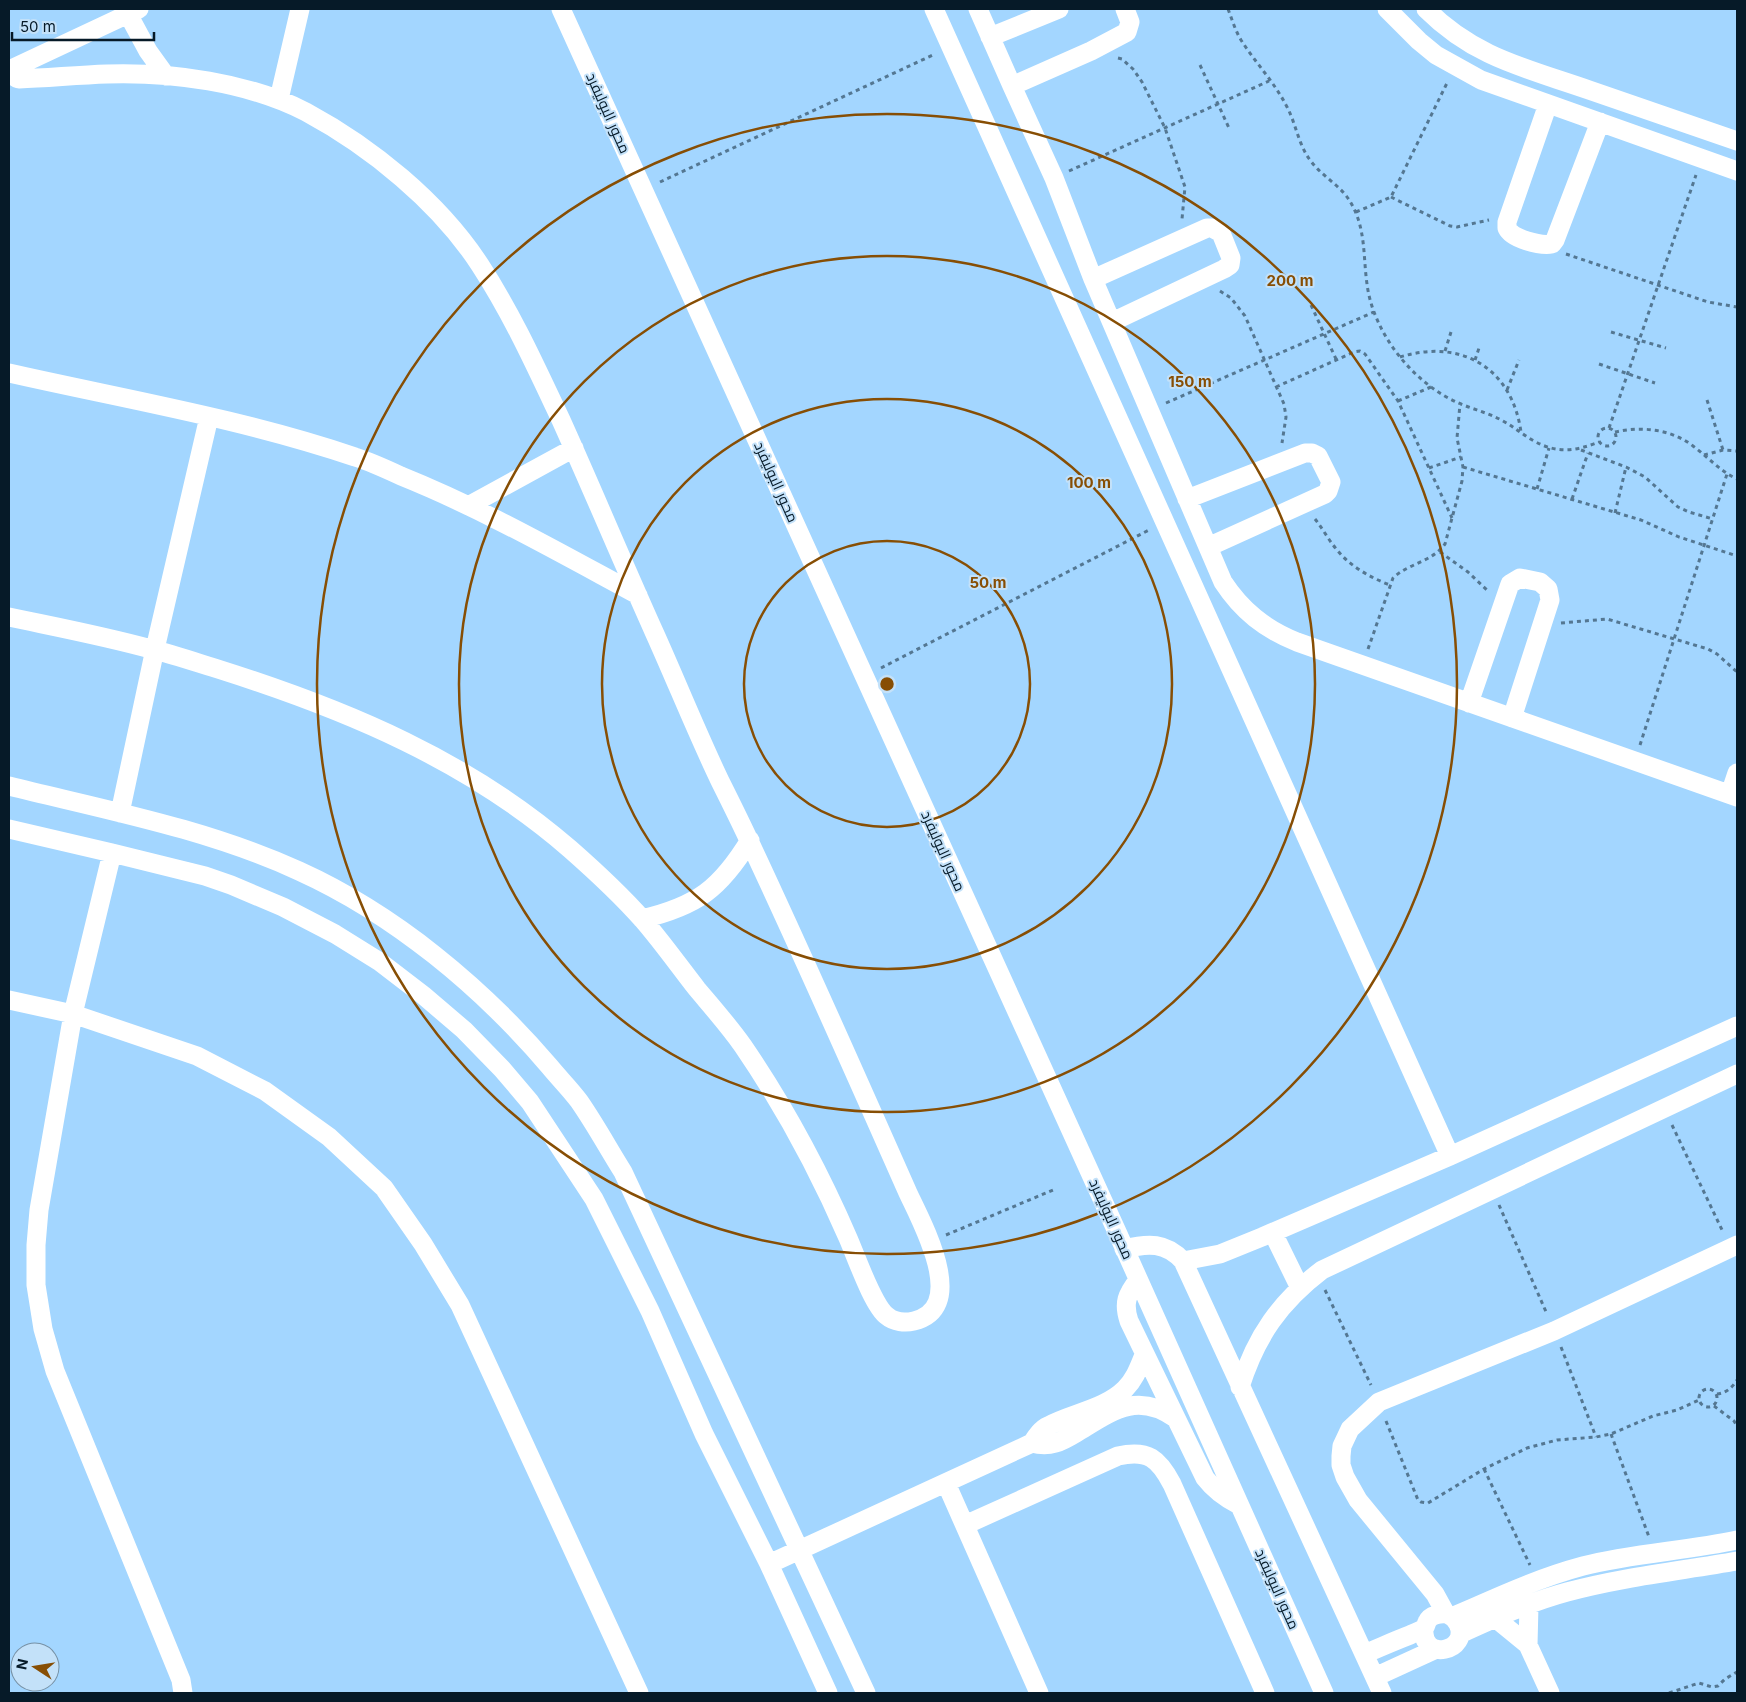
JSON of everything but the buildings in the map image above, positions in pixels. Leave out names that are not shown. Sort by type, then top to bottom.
[{"type":"street","points":[[279,99],[300,9]]},
{"type":"street","name":"محور البوليفرد","points":[[561,9],[1324,1693]]},
{"type":"street","points":[[934,9],[1450,1156]]},
{"type":"street","points":[[978,9],[1054,178],[1094,279],[1223,582],[1237,601],[1267,628],[1297,642],[1734,796],[1737,773]]},
{"type":"street","points":[[990,37],[1059,9]]},
{"type":"street","points":[[1012,86],[1091,51],[1127,32],[1130,22],[1125,9]]},
{"type":"street","points":[[1388,9],[1419,41],[1456,67],[1481,80],[1737,171]]},
{"type":"street","points":[[1426,9],[1468,43],[1504,62],[1737,141]]},
{"type":"street","points":[[9,616],[155,649],[310,700],[405,740],[449,763],[491,789],[539,823],[608,883],[642,920],[740,1043],[770,1089],[808,1154],[842,1223],[875,1299],[884,1314],[894,1321],[907,1322],[920,1319],[929,1314],[937,1304],[941,1281],[938,1265],[929,1242],[750,840],[718,777],[574,448],[525,342],[479,263],[450,226],[413,189],[382,162],[331,127],[279,99],[228,86],[166,76],[107,74],[19,79],[10,70],[133,12],[153,60],[166,76]]},
{"type":"street","points":[[1548,104],[1509,215],[1507,228],[1513,235],[1544,246],[1552,244],[1555,240],[1600,122]]},
{"type":"street","points":[[1094,279],[1207,228],[1212,228],[1221,233],[1231,258],[1228,267],[1112,322]]},
{"type":"street","points":[[9,373],[209,417],[356,457],[468,506],[638,595]]},
{"type":"street","points":[[120,813],[155,649],[209,417]]},
{"type":"street","points":[[468,506],[574,448]]},
{"type":"street","points":[[1187,499],[1305,453],[1312,453],[1318,456],[1330,482],[1331,486],[1325,494],[1208,547]]},
{"type":"street","points":[[1469,703],[1507,589],[1514,580],[1526,578],[1540,582],[1548,589],[1550,600],[1512,718]]},
{"type":"street","points":[[9,786],[191,832],[248,850],[299,871],[355,900],[401,931],[447,966],[489,1002],[529,1042],[578,1101],[623,1172],[866,1693]]},
{"type":"street","points":[[9,829],[205,876],[283,907],[335,934],[380,962],[424,995],[464,1030],[502,1069],[530,1102],[594,1199],[650,1311],[704,1434],[769,1564],[828,1693]]},
{"type":"street","points":[[642,920],[678,909],[694,901],[717,885],[735,864],[750,840]]},
{"type":"street","points":[[112,853],[73,1014],[39,1210],[36,1245],[36,1285],[43,1329],[55,1371],[181,1680],[183,1693]]},
{"type":"street","points":[[9,1000],[73,1014],[197,1056],[265,1091],[329,1136],[384,1188],[423,1244],[460,1306],[635,1690]]},
{"type":"street","points":[[1183,1261],[1220,1254],[1273,1233],[1450,1156],[1737,1026]]},
{"type":"street","points":[[1240,1387],[1246,1368],[1263,1332],[1274,1316],[1300,1288],[1317,1274],[1330,1266],[1737,1074]]},
{"type":"street","points":[[1273,1233],[1300,1288]]},
{"type":"street","points":[[1124,1249],[1145,1245],[1165,1247],[1174,1251],[1183,1261],[1378,1685],[1436,1649]]},
{"type":"street","points":[[1438,1619],[1427,1585],[1354,1494],[1345,1477],[1341,1465],[1342,1446],[1350,1429],[1372,1410],[1378,1402],[1554,1331],[1734,1247]]},
{"type":"street","points":[[1138,1280],[1128,1292],[1125,1307],[1144,1355],[1205,1478],[1219,1493],[1239,1505]]},
{"type":"street","points":[[1076,1424],[1125,1390],[1135,1376],[1144,1355]]},
{"type":"street","points":[[769,1564],[1032,1443],[1040,1432],[1048,1426],[1076,1424],[1132,1405],[1156,1408],[1175,1418]]},
{"type":"street","points":[[965,1525],[1118,1456],[1130,1453],[1150,1456],[1159,1463],[1172,1484],[1265,1693]]},
{"type":"street","points":[[946,1483],[1040,1693]]},
{"type":"street","points":[[1364,1654],[1438,1619],[1538,1580],[1584,1566],[1654,1552],[1737,1540]]},
{"type":"street","points":[[1460,1634],[1529,1605],[1589,1587],[1633,1577],[1737,1561]]},
{"type":"street","points":[[1584,1566],[1589,1587]]},
{"type":"street","points":[[1529,1605],[1528,1645],[1550,1693]]},
{"type":"street","points":[[1495,1618],[1528,1645]]},
{"type":"street","points":[[1438,1619],[1460,1627],[1457,1642],[1452,1648],[1436,1649],[1431,1647],[1425,1639],[1438,1619]]},
{"type":"path","points":[[1228,9],[1240,39],[1291,114],[1299,139],[1309,160],[1342,190],[1356,212],[1363,233],[1367,284],[1374,312],[1381,328],[1400,357],[1432,387],[1460,404],[1492,415],[1534,442],[1559,450],[1580,449],[1599,442],[1606,446],[1614,444],[1617,435],[1610,428],[1604,428],[1599,431],[1599,442]]},
{"type":"path","points":[[643,190],[951,46]]},
{"type":"path","points":[[1091,51],[1122,59],[1134,70],[1165,128],[1186,187],[1181,240]]},
{"type":"path","points":[[1200,65],[1229,128]]},
{"type":"path","points":[[1356,212],[1391,198],[1456,67]]},
{"type":"path","points":[[1054,178],[1269,81]]},
{"type":"path","points":[[1610,428],[1702,159]]},
{"type":"path","points":[[1391,198],[1452,227],[1509,215]]},
{"type":"path","points":[[1552,244],[1566,254],[1708,302],[1737,307]]},
{"type":"path","points":[[1202,280],[1231,298],[1241,309],[1284,404],[1286,417],[1280,463]]},
{"type":"path","points":[[1311,305],[1336,360]]},
{"type":"path","points":[[1149,410],[1374,312]]},
{"type":"path","points":[[1445,351],[1451,332]]},
{"type":"path","points":[[1611,332],[1666,348]]},
{"type":"path","points":[[1474,360],[1480,344]]},
{"type":"path","points":[[1276,387],[1360,351],[1398,401],[1452,518]]},
{"type":"path","points":[[1400,357],[1422,352],[1445,351],[1474,360],[1493,374],[1507,390],[1517,410],[1521,432]]},
{"type":"path","points":[[1507,390],[1519,360]]},
{"type":"path","points":[[1599,364],[1654,383]]},
{"type":"path","points":[[1398,401],[1432,387]]},
{"type":"path","points":[[1706,400],[1723,450]]},
{"type":"path","points":[[1363,666],[1393,578],[1400,572],[1430,558],[1439,552],[1445,544],[1462,481],[1463,468],[1457,438],[1460,404]]},
{"type":"path","points":[[1615,432],[1638,428],[1662,432],[1685,440],[1737,479]]},
{"type":"path","points":[[1537,489],[1549,448]]},
{"type":"path","points":[[1580,449],[1644,477],[1678,506],[1689,512],[1713,519]]},
{"type":"path","points":[[1703,455],[1723,450],[1737,451]]},
{"type":"path","points":[[1572,500],[1588,453]]},
{"type":"path","points":[[1429,468],[1461,457]]},
{"type":"path","points":[[1463,468],[1641,520],[1679,537],[1737,556]]},
{"type":"path","points":[[1615,513],[1626,468]]},
{"type":"path","points":[[1635,761],[1728,474]]},
{"type":"path","points":[[1304,504],[1345,558],[1366,573],[1390,585]]},
{"type":"path","points":[[864,676],[1165,521]]},
{"type":"path","points":[[1439,552],[1468,572],[1502,604]]},
{"type":"path","points":[[1542,626],[1606,619],[1708,649],[1717,654],[1737,672]]},
{"type":"path","points":[[1665,1108],[1734,1247]]},
{"type":"path","points":[[929,1242],[1053,1190]]},
{"type":"path","points":[[1492,1191],[1554,1331],[1596,1437]]},
{"type":"path","points":[[1317,1274],[1378,1402],[1418,1500],[1421,1502],[1428,1503],[1484,1468],[1527,1448],[1557,1440],[1612,1434],[1653,1416],[1677,1410],[1698,1400]]},
{"type":"path","points":[[1717,1394],[1728,1391],[1737,1380]]},
{"type":"path","points":[[1708,1388],[1713,1390],[1718,1398],[1714,1406],[1709,1408],[1704,1407],[1698,1400],[1702,1390],[1708,1388]]},
{"type":"path","points":[[1714,1406],[1734,1421],[1737,1426]]},
{"type":"path","points":[[1612,1434],[1654,1552]]},
{"type":"path","points":[[1484,1468],[1538,1580]]},
{"type":"path","points":[[1669,1693],[1699,1683],[1712,1687],[1718,1686],[1737,1672]]}]
